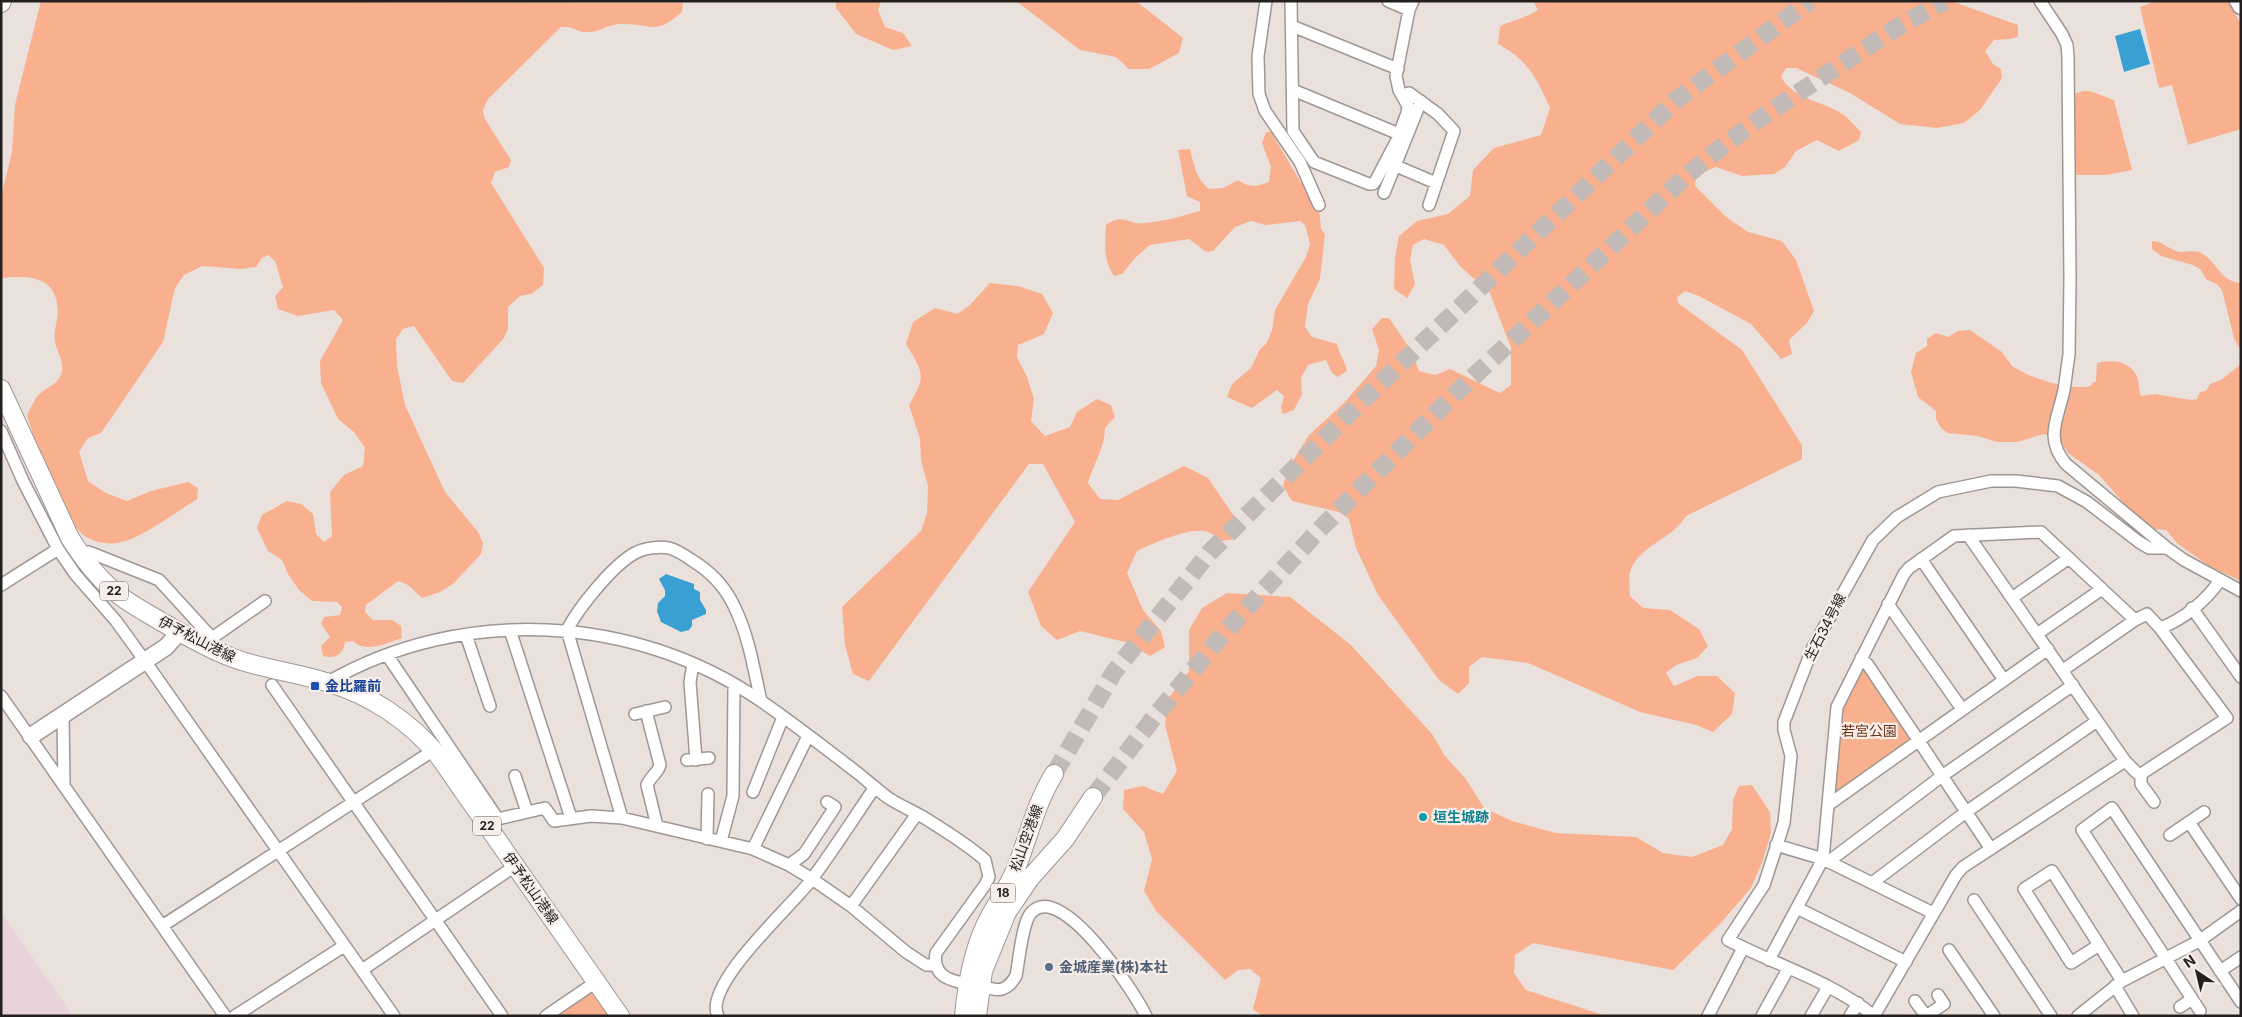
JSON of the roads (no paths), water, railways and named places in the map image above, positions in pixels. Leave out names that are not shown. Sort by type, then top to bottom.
[{"type":"main road","name":"伊予松山港線","points":[[2,396],[70,538],[80,554],[99,577],[121,597],[178,631],[210,642],[243,662],[328,682],[352,691],[380,705],[431,739],[492,821],[515,866],[620,1016]]},
{"type":"main road","name":"松山空港線","points":[[977,1016],[972,963],[989,918],[1017,865],[1034,814],[1054,774]]},
{"type":"main road","name":"松山空港線","points":[[964,1016],[974,985],[1007,912],[1031,877],[1065,839],[1093,797]]},
{"type":"street","points":[[1266,1],[1258,56],[1259,94],[1264,111],[1300,162],[1319,205]]},
{"type":"street","points":[[1291,1],[1293,132],[1314,162],[1369,184],[1373,184],[1399,134],[1408,106],[1397,83],[1411,6],[1388,1]]},
{"type":"street","points":[[2040,1],[2062,34],[2066,45],[2069,86],[2069,354],[2054,428],[2055,448],[2066,464],[2166,548],[2241,591]]},
{"type":"street","points":[[2238,1],[2241,6]]},
{"type":"street","points":[[1292,26],[1398,70]]},
{"type":"street","points":[[1293,90],[1399,134]]},
{"type":"street","points":[[1402,95],[1409,93],[1454,131],[1428,205]]},
{"type":"street","points":[[1384,193],[1421,102]]},
{"type":"street","points":[[1396,166],[1436,182]]},
{"type":"street","points":[[1,431],[23,481],[58,549],[75,574],[116,621],[145,661],[394,1016]]},
{"type":"street","name":"生石34号線","points":[[1743,948],[1728,940],[1764,885],[1784,823],[1791,756],[1784,730],[1785,717],[1813,647],[1838,601],[1873,540],[1897,516],[1938,492],[1991,481],[2058,486],[2088,502],[2149,548],[2166,548]]},
{"type":"street","points":[[1825,860],[1837,707],[1904,574],[1921,559],[1954,536],[2041,532],[2135,620]]},
{"type":"street","points":[[1968,535],[2125,761],[2137,774],[2141,774],[2227,718],[2160,628],[2147,614],[2135,620],[2062,670]]},
{"type":"street","points":[[622,818],[566,630],[574,617],[614,570],[635,553],[652,548],[669,548],[706,569],[721,584],[735,608],[753,664],[761,701]]},
{"type":"street","points":[[1,585],[58,549]]},
{"type":"street","points":[[80,554],[88,552],[156,578],[210,642],[264,601]]},
{"type":"street","points":[[2012,598],[2069,558]]},
{"type":"street","points":[[1921,559],[2004,680]]},
{"type":"street","points":[[2160,628],[2192,608],[2212,592],[2220,580]]},
{"type":"street","points":[[2038,634],[2102,589]]},
{"type":"street","points":[[1888,604],[1962,709]]},
{"type":"street","points":[[2192,608],[2241,677]]},
{"type":"street","points":[[510,630],[571,818]]},
{"type":"street","points":[[328,682],[354,667],[387,655],[441,640],[510,630],[566,630],[618,638],[693,664],[761,701],[890,800],[916,814],[985,860],[989,877],[985,885],[936,953],[936,965],[946,978],[1000,990],[1012,983],[1016,976],[1027,918],[1036,908],[1051,906],[1061,910],[1091,939],[1126,980],[1146,1016]]},
{"type":"street","points":[[31,736],[145,661],[171,642],[178,631]]},
{"type":"street","points":[[466,635],[490,706]]},
{"type":"street","points":[[1828,805],[2048,649]]},
{"type":"street","points":[[162,926],[353,803],[431,739],[387,655]]},
{"type":"street","points":[[1861,658],[1868,665],[1990,849]]},
{"type":"street","points":[[693,664],[690,682],[692,760],[709,758]]},
{"type":"street","points":[[720,841],[733,796],[734,685]]},
{"type":"street","points":[[1769,960],[1825,860],[2073,685]]},
{"type":"street","points":[[272,686],[502,1016]]},
{"type":"street","points":[[1,696],[31,736],[64,787],[225,1016]]},
{"type":"street","points":[[657,826],[647,785],[649,780],[658,771],[660,765],[641,712],[665,707]]},
{"type":"street","points":[[63,715],[64,787]]},
{"type":"street","points":[[753,792],[783,717]]},
{"type":"street","points":[[1872,884],[1966,812],[2097,721]]},
{"type":"street","points":[[753,850],[808,736]]},
{"type":"street","points":[[1708,1016],[1743,948],[1828,987],[1858,1003],[1874,1016],[1933,913],[1963,867],[2125,761]]},
{"type":"street","points":[[2141,774],[2142,784],[2154,802]]},
{"type":"street","points":[[515,776],[527,812]]},
{"type":"street","points":[[718,1016],[715,1007],[716,998],[728,977],[753,944],[812,879],[875,788]]},
{"type":"street","points":[[708,794],[708,839]]},
{"type":"street","points":[[790,865],[804,854],[835,807],[828,802]]},
{"type":"street","points":[[492,821],[545,808],[554,821],[591,816],[622,818],[753,850],[790,865],[851,906],[906,952],[926,965],[936,965]]},
{"type":"street","points":[[2200,1011],[2082,830],[2112,808],[2241,1002]]},
{"type":"street","points":[[2170,835],[2204,812]]},
{"type":"street","points":[[851,906],[916,814]]},
{"type":"street","points":[[2189,822],[2241,899]]},
{"type":"street","points":[[1776,845],[1825,860],[1933,913]]},
{"type":"street","points":[[362,970],[515,866]]},
{"type":"street","points":[[2099,945],[2071,963],[2024,889],[2052,871],[2099,945],[2133,1016]]},
{"type":"street","points":[[1974,900],[2052,1016]]},
{"type":"street","points":[[1797,908],[1906,962]]},
{"type":"street","points":[[2079,1016],[2118,983],[2199,940],[2241,912]]},
{"type":"street","points":[[235,1016],[344,946]]},
{"type":"street","points":[[1949,950],[1994,1016]]},
{"type":"street","points":[[2220,971],[2241,958]]},
{"type":"street","points":[[1762,1016],[1788,969]]},
{"type":"street","points":[[546,1016],[596,982]]},
{"type":"street","points":[[1811,1016],[1828,987]]},
{"type":"street","points":[[1915,1001],[1926,1016],[1944,1004],[1938,996]]},
{"type":"street","points":[[2180,1007],[2192,999]]},
{"type":"street","points":[[1850,1016],[1858,1003]]},
{"type":"water","points":[[2140,29],[2150,64],[2124,72],[2115,36]]},
{"type":"water","points":[[666,574],[694,584],[694,589],[700,592],[700,600],[706,610],[706,614],[692,620],[692,626],[689,630],[681,632],[661,622],[657,611],[658,603],[665,596],[665,590],[659,579]]},
{"type":"tunnel","points":[[1054,774],[1114,672],[1209,553],[1364,399],[1676,100],[1810,1]]},
{"type":"tunnel","points":[[1093,797],[1155,716],[1224,633],[1320,529],[1454,395],[1684,178],[1725,144],[1768,113],[1896,28],[1945,1]]},
{"type":"place","name":"金比羅前","points":[[315,686]]},
{"type":"place","name":"垣生城跡","points":[[1423,817]]},
{"type":"place","name":"金城産業(株)本社","points":[[1049,967]]},
{"type":"park label","name":"若宮公園","points":[[1869,731]]}]
